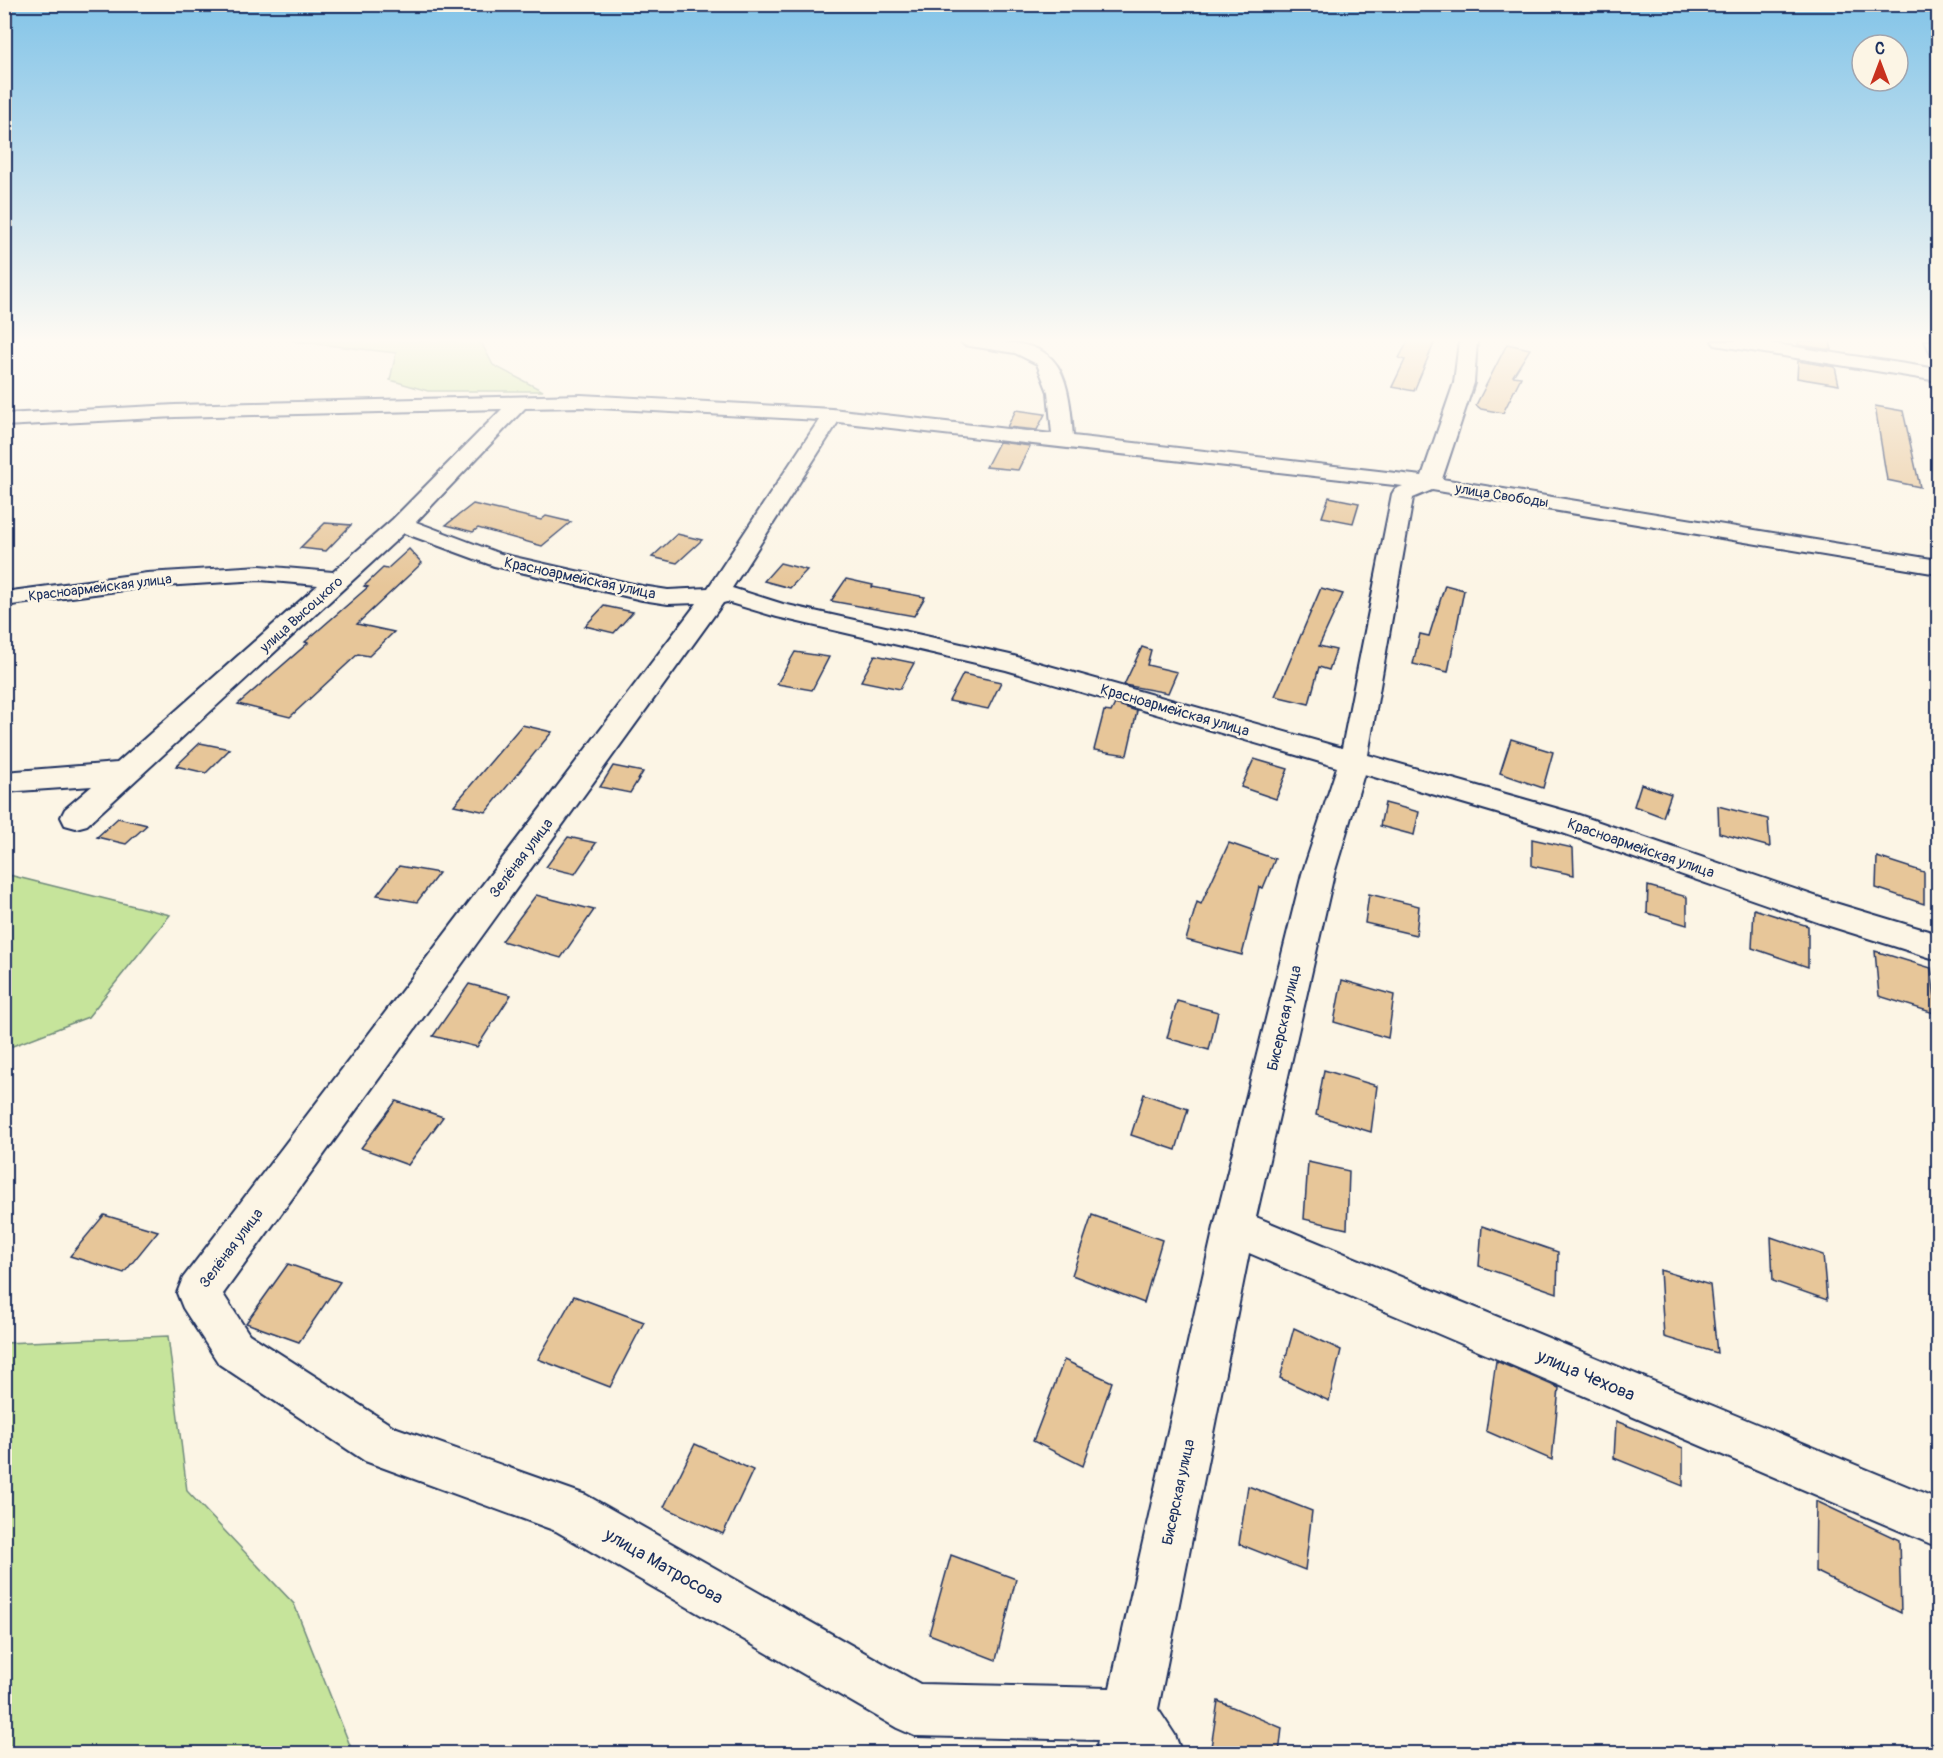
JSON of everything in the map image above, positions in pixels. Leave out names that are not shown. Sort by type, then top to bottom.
[{"type":"street","name":"улица Высоцкого","points":[[75,817],[401,524],[499,423]]},
{"type":"street","name":"Зелёная улица","points":[[198,1293],[716,595],[827,423]]},
{"type":"street","name":"улица Свободы","points":[[906,423],[1430,483],[1938,567]]},
{"type":"street","points":[[1063,423],[1063,440]]},
{"type":"street","points":[[1430,483],[1451,423]]},
{"type":"street","name":"Бисерская улица","points":[[1136,1741],[1234,1227],[1318,874],[1353,762],[1403,495],[1430,483]]},
{"type":"street","name":"Красноармейская улица","points":[[401,524],[494,559],[668,597],[729,595],[777,610],[1010,663],[1572,824],[1831,914],[1938,946]]},
{"type":"street","name":"Красноармейская улица","points":[[4,598],[147,580],[249,574],[340,580]]},
{"type":"street","points":[[4,782],[124,773]]},
{"type":"street","name":"улица Чехова","points":[[1234,1227],[1938,1523]]},
{"type":"street","name":"улица Матросова","points":[[198,1293],[234,1349],[381,1445],[569,1512],[915,1710],[1136,1741]]},
{"type":"green space","points":[[5,874],[170,915],[88,1017],[5,1049]]},
{"type":"green space","points":[[168,1336],[187,1491],[294,1604],[353,1753],[5,1753],[5,1343]]},
{"type":"building","points":[[1009,423],[1040,423],[1037,430],[1007,427]]},
{"type":"building","points":[[1878,423],[1906,423],[1920,487],[1887,480]]},
{"type":"building","points":[[999,442],[1030,446],[1018,470],[986,467]]},
{"type":"building","points":[[1329,497],[1359,503],[1353,523],[1322,517]]},
{"type":"building","points":[[473,504],[541,520],[546,516],[571,522],[542,546],[478,528],[473,532],[446,525]]},
{"type":"building","points":[[325,523],[351,525],[326,551],[300,548]]},
{"type":"building","points":[[677,534],[702,540],[677,563],[652,557]]},
{"type":"building","points":[[409,549],[422,563],[357,624],[394,632],[369,656],[358,654],[290,717],[238,704],[368,587],[364,586],[383,568],[387,569]]},
{"type":"building","points":[[780,563],[807,570],[790,588],[764,581]]},
{"type":"building","points":[[846,579],[873,585],[872,587],[925,597],[914,616],[831,601]]},
{"type":"building","points":[[1445,585],[1464,590],[1448,672],[1413,664],[1420,634],[1429,636]]},
{"type":"building","points":[[1321,588],[1343,594],[1319,646],[1336,650],[1329,670],[1319,667],[1309,704],[1275,696]]},
{"type":"building","points":[[604,606],[633,612],[614,633],[585,626]]},
{"type":"building","points":[[1142,647],[1151,650],[1147,665],[1177,672],[1168,693],[1124,685]]},
{"type":"building","points":[[795,652],[829,657],[812,690],[777,684]]},
{"type":"building","points":[[875,655],[914,663],[900,689],[861,681]]},
{"type":"building","points":[[963,674],[1001,682],[988,709],[949,701]]},
{"type":"building","points":[[1115,704],[1137,711],[1127,755],[1094,750],[1104,711],[1111,712]]},
{"type":"building","points":[[522,725],[552,732],[486,812],[454,805]]},
{"type":"building","points":[[1511,739],[1553,752],[1543,788],[1500,773]]},
{"type":"building","points":[[200,743],[230,749],[206,773],[176,766]]},
{"type":"building","points":[[1254,759],[1288,769],[1276,799],[1241,787]]},
{"type":"building","points":[[613,766],[643,772],[630,793],[600,787]]},
{"type":"building","points":[[1641,784],[1671,794],[1663,817],[1634,806]]},
{"type":"building","points":[[1385,803],[1419,812],[1414,835],[1380,826]]},
{"type":"building","points":[[1718,806],[1768,819],[1770,847],[1719,833]]},
{"type":"building","points":[[118,818],[147,825],[126,844],[97,837]]},
{"type":"building","points":[[568,837],[596,843],[575,874],[546,867]]},
{"type":"building","points":[[1532,839],[1573,848],[1574,875],[1532,866]]},
{"type":"building","points":[[1229,843],[1275,859],[1263,888],[1259,887],[1242,955],[1186,940],[1197,902],[1201,904]]},
{"type":"building","points":[[1877,857],[1924,872],[1924,904],[1876,888]]},
{"type":"building","points":[[399,866],[439,873],[417,902],[377,895]]},
{"type":"building","points":[[1648,886],[1687,897],[1687,925],[1647,913]]},
{"type":"building","points":[[1369,894],[1419,906],[1416,935],[1365,923]]},
{"type":"building","points":[[536,895],[594,910],[561,958],[502,941]]},
{"type":"building","points":[[1754,909],[1808,926],[1808,967],[1752,948]]},
{"type":"building","points":[[1875,951],[1931,968],[1937,1014],[1879,996]]},
{"type":"building","points":[[1342,980],[1394,995],[1388,1038],[1334,1022]]},
{"type":"building","points":[[469,984],[511,995],[477,1047],[433,1036]]},
{"type":"building","points":[[1177,1001],[1218,1012],[1209,1050],[1167,1038]]},
{"type":"building","points":[[1324,1070],[1377,1086],[1371,1132],[1316,1115]]},
{"type":"building","points":[[1144,1094],[1188,1109],[1176,1150],[1131,1135]]},
{"type":"building","points":[[396,1101],[443,1117],[408,1165],[361,1148]]},
{"type":"building","points":[[1308,1162],[1349,1171],[1347,1229],[1304,1219]]},
{"type":"building","points":[[104,1215],[158,1231],[124,1273],[70,1256]]},
{"type":"building","points":[[1092,1215],[1162,1240],[1144,1303],[1072,1275]]},
{"type":"building","points":[[1482,1226],[1558,1252],[1557,1293],[1479,1266]]},
{"type":"building","points":[[1771,1237],[1823,1255],[1827,1300],[1773,1281]]},
{"type":"building","points":[[288,1264],[340,1282],[299,1342],[246,1323]]},
{"type":"building","points":[[1660,1270],[1710,1285],[1717,1353],[1664,1337]]},
{"type":"building","points":[[574,1296],[644,1322],[610,1387],[538,1359]]},
{"type":"building","points":[[1294,1328],[1341,1350],[1329,1401],[1280,1378]]},
{"type":"building","points":[[1064,1360],[1112,1382],[1083,1466],[1033,1441]]},
{"type":"building","points":[[1496,1361],[1559,1388],[1552,1460],[1486,1431]]},
{"type":"building","points":[[1616,1421],[1683,1448],[1683,1486],[1614,1458]]},
{"type":"building","points":[[695,1444],[753,1470],[723,1534],[664,1507]]},
{"type":"building","points":[[1248,1486],[1312,1511],[1305,1570],[1239,1544]]},
{"type":"building","points":[[1816,1501],[1899,1540],[1901,1613],[1815,1571]]},
{"type":"building","points":[[951,1555],[1016,1579],[996,1660],[929,1634]]},
{"type":"building","points":[[1218,1701],[1282,1728],[1279,1754],[1210,1754]]}]
